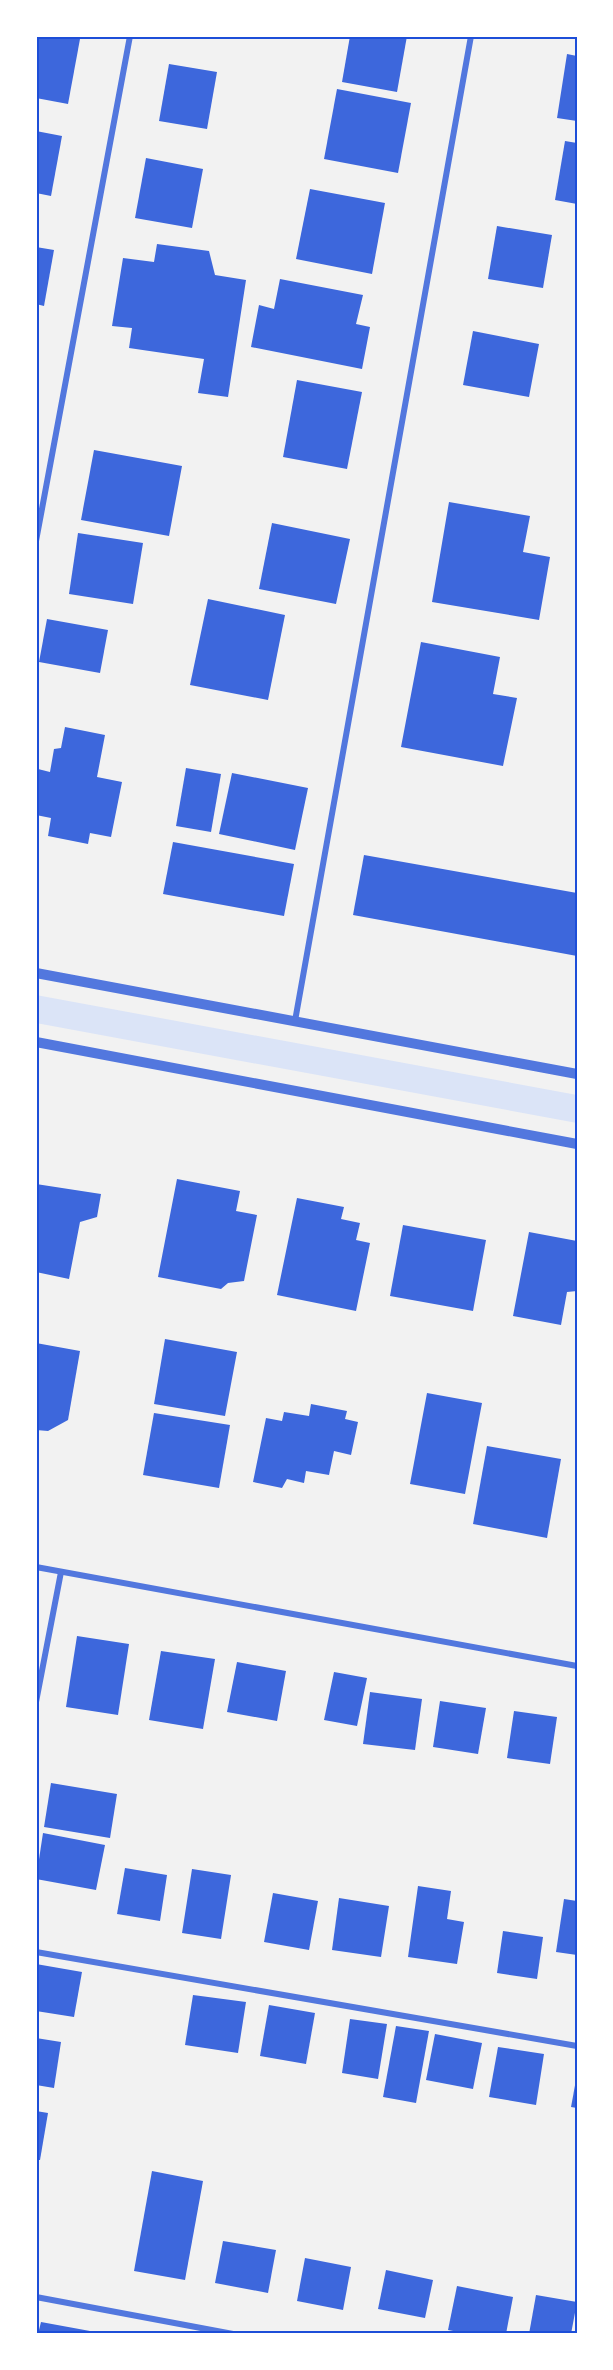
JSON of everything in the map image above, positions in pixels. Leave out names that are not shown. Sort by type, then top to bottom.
[{"type":"street","points":[[36,541],[130,36]]},
{"type":"street","points":[[295,1021],[471,36]]},
{"type":"street","points":[[36,973],[577,1074]]},
{"type":"street","points":[[36,1042],[577,1144]]},
{"type":"street","points":[[36,1567],[577,1666]]},
{"type":"street","points":[[36,1702],[61,1572]]},
{"type":"street","points":[[36,1952],[577,2046]]},
{"type":"street","points":[[36,2297],[233,2334]]},
{"type":"shaded area","points":[[36,995],[577,1095],[577,1123],[36,1023]]},
{"type":"building","points":[[36,36],[65,36],[80,39],[68,104],[36,98]]},
{"type":"building","points":[[350,36],[407,36],[397,92],[342,82]]},
{"type":"building","points":[[567,54],[577,56],[577,121],[557,118]]},
{"type":"building","points":[[169,64],[217,72],[207,129],[159,121]]},
{"type":"building","points":[[337,89],[411,103],[398,173],[324,159]]},
{"type":"building","points":[[36,131],[62,136],[51,196],[36,193]]},
{"type":"building","points":[[565,141],[577,143],[577,204],[555,200]]},
{"type":"building","points":[[146,158],[203,169],[192,228],[135,218]]},
{"type":"building","points":[[310,189],[385,203],[372,274],[296,259]]},
{"type":"building","points":[[497,226],[552,235],[543,288],[488,279]]},
{"type":"building","points":[[157,244],[209,251],[215,275],[246,280],[228,397],[198,393],[204,359],[129,348],[132,328],[112,326],[123,258],[154,262]]},
{"type":"building","points":[[36,247],[54,250],[44,306],[36,304]]},
{"type":"building","points":[[280,279],[363,295],[356,324],[370,327],[362,369],[251,347],[259,305],[274,309]]},
{"type":"building","points":[[473,331],[539,344],[529,397],[463,385]]},
{"type":"building","points":[[297,380],[362,392],[347,469],[283,457]]},
{"type":"building","points":[[94,450],[182,466],[169,536],[81,520]]},
{"type":"building","points":[[449,502],[530,516],[523,552],[550,557],[539,620],[432,602]]},
{"type":"building","points":[[272,523],[350,539],[336,604],[259,589]]},
{"type":"building","points":[[78,533],[143,543],[133,604],[69,594]]},
{"type":"building","points":[[208,599],[285,615],[268,700],[190,685]]},
{"type":"building","points":[[47,619],[108,630],[100,673],[39,662]]},
{"type":"building","points":[[421,642],[500,657],[493,694],[517,698],[503,766],[401,747]]},
{"type":"building","points":[[65,727],[105,735],[97,777],[122,782],[111,837],[90,833],[88,844],[48,836],[51,818],[36,815],[38,769],[50,772],[54,749],[61,748]]},
{"type":"building","points":[[186,768],[221,774],[211,832],[176,826]]},
{"type":"building","points":[[232,773],[308,788],[295,850],[219,834]]},
{"type":"building","points":[[173,842],[294,864],[284,916],[163,894]]},
{"type":"building","points":[[364,855],[577,893],[577,956],[353,915]]},
{"type":"building","points":[[177,1179],[240,1191],[236,1211],[257,1215],[244,1281],[228,1283],[221,1289],[158,1277]]},
{"type":"building","points":[[36,1184],[101,1194],[97,1217],[80,1222],[69,1279],[36,1272]]},
{"type":"building","points":[[297,1198],[344,1207],[341,1219],[360,1223],[356,1240],[370,1243],[356,1311],[277,1295]]},
{"type":"building","points":[[403,1225],[486,1240],[473,1311],[390,1296]]},
{"type":"building","points":[[529,1232],[577,1241],[577,1291],[567,1292],[561,1325],[513,1316]]},
{"type":"building","points":[[165,1339],[237,1352],[225,1416],[154,1404]]},
{"type":"building","points":[[36,1343],[80,1351],[68,1420],[48,1431],[36,1430]]},
{"type":"building","points":[[427,1393],[482,1403],[465,1494],[410,1484]]},
{"type":"building","points":[[311,1404],[347,1411],[345,1419],[358,1422],[351,1455],[334,1451],[329,1475],[306,1471],[304,1483],[287,1479],[282,1488],[253,1482],[266,1418],[282,1421],[284,1412],[309,1416]]},
{"type":"building","points":[[154,1413],[230,1425],[219,1488],[143,1475]]},
{"type":"building","points":[[487,1446],[561,1459],[547,1538],[473,1524]]},
{"type":"building","points":[[77,1636],[129,1644],[118,1715],[66,1707]]},
{"type":"building","points":[[161,1651],[215,1659],[203,1729],[149,1720]]},
{"type":"building","points":[[237,1662],[286,1671],[277,1721],[227,1712]]},
{"type":"building","points":[[334,1672],[367,1678],[357,1726],[324,1720]]},
{"type":"building","points":[[370,1692],[422,1699],[415,1750],[363,1744]]},
{"type":"building","points":[[440,1701],[486,1708],[478,1754],[433,1747]]},
{"type":"building","points":[[514,1711],[557,1717],[550,1764],[507,1758]]},
{"type":"building","points":[[51,1783],[117,1794],[110,1838],[44,1827]]},
{"type":"building","points":[[43,1833],[105,1845],[96,1890],[36,1879]]},
{"type":"building","points":[[125,1868],[167,1875],[160,1921],[117,1914]]},
{"type":"building","points":[[192,1869],[231,1875],[221,1939],[182,1933]]},
{"type":"building","points":[[418,1886],[451,1891],[447,1919],[464,1922],[457,1964],[408,1957]]},
{"type":"building","points":[[273,1893],[318,1901],[309,1950],[264,1942]]},
{"type":"building","points":[[339,1898],[389,1906],[381,1957],[332,1950]]},
{"type":"building","points":[[564,1899],[577,1901],[577,1955],[556,1952]]},
{"type":"building","points":[[503,1931],[543,1937],[537,1979],[497,1973]]},
{"type":"building","points":[[36,1964],[82,1972],[74,2017],[36,2011]]},
{"type":"building","points":[[193,1995],[246,2002],[238,2053],[185,2045]]},
{"type":"building","points":[[269,2005],[315,2013],[306,2064],[260,2056]]},
{"type":"building","points":[[350,2019],[387,2024],[378,2079],[342,2073]]},
{"type":"building","points":[[396,2026],[429,2031],[416,2103],[383,2097]]},
{"type":"building","points":[[435,2034],[482,2043],[473,2089],[426,2080]]},
{"type":"building","points":[[36,2038],[61,2042],[54,2088],[36,2085]]},
{"type":"building","points":[[498,2047],[544,2054],[536,2105],[489,2097]]},
{"type":"building","points":[[577,2080],[577,2108],[571,2107]]},
{"type":"building","points":[[36,2111],[48,2113],[40,2160],[36,2160]]},
{"type":"building","points":[[152,2171],[203,2181],[185,2280],[134,2271]]},
{"type":"building","points":[[223,2241],[276,2250],[268,2293],[215,2283]]},
{"type":"building","points":[[305,2258],[351,2267],[343,2310],[297,2301]]},
{"type":"building","points":[[386,2270],[433,2280],[425,2318],[378,2309]]},
{"type":"building","points":[[457,2286],[513,2297],[506,2334],[469,2334],[448,2330]]},
{"type":"building","points":[[536,2295],[577,2302],[571,2334],[529,2334]]},
{"type":"building","points":[[41,2322],[90,2331],[89,2334],[38,2334]]}]
